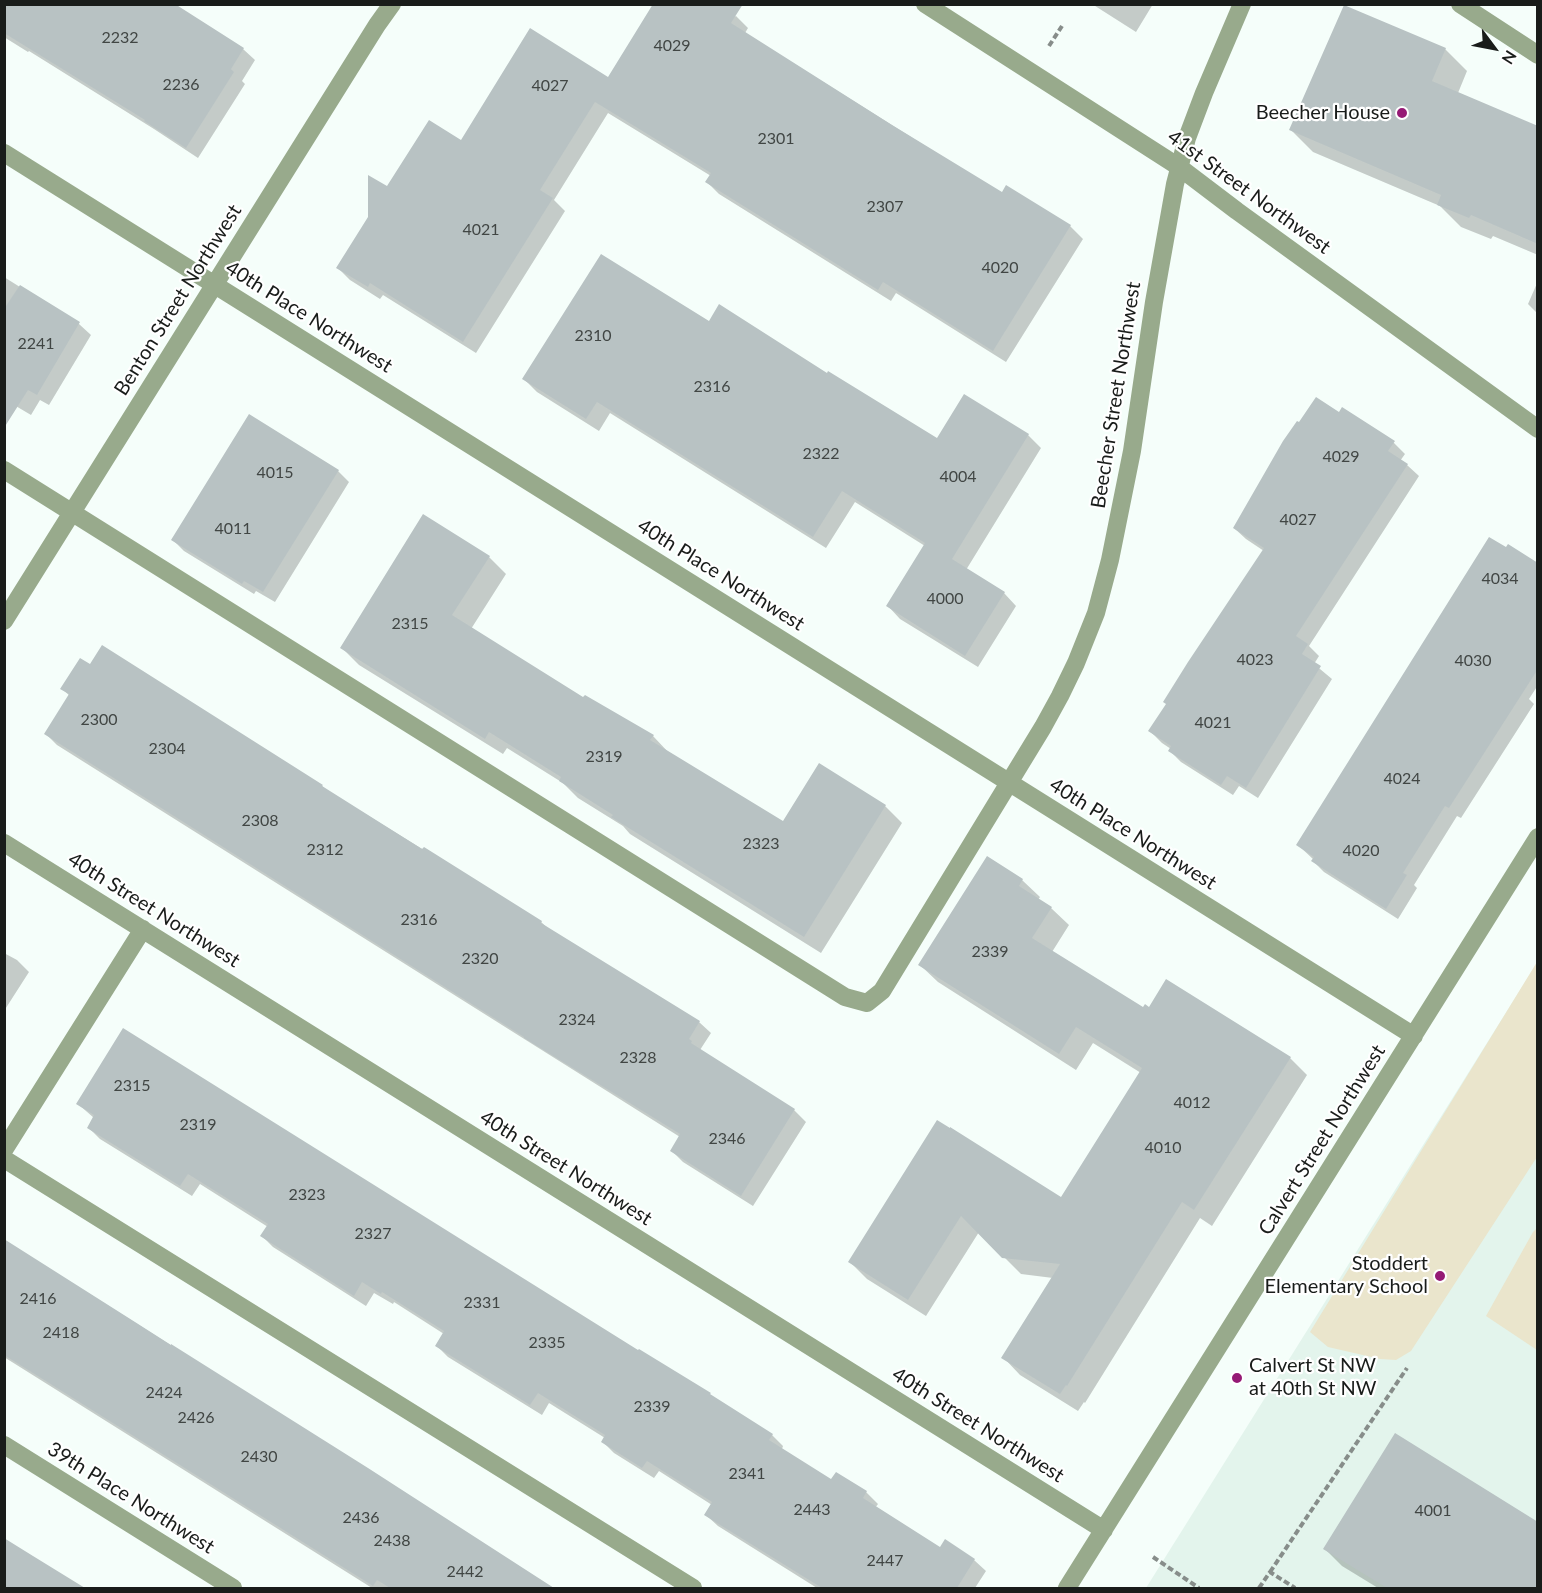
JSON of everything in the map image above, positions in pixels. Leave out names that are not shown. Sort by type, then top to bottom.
[{"type":"street","name":"Benton Street Northwest","points":[[4,621],[392,4]]},
{"type":"street","name":"41st Street Northwest","points":[[925,4],[1179,167],[1538,429]]},
{"type":"street","name":"Beecher Street Northwest","points":[[73,512],[845,997],[867,1003],[882,992],[1043,727],[1076,663],[1096,613],[1121,514],[1171,200],[1187,138],[1242,4]]},
{"type":"street","points":[[1460,4],[1538,56]]},
{"type":"street","name":"40th Place Northwest","points":[[4,153],[1414,1036]]},
{"type":"street","points":[[4,470],[73,512]]},
{"type":"street","name":"Calvert Street Northwest","points":[[1067,1588],[1538,837]]},
{"type":"street","name":"40th Street Northwest","points":[[4,843],[1104,1530]]},
{"type":"street","points":[[4,1150],[142,929]]},
{"type":"street","points":[[4,1159],[693,1588]]},
{"type":"street","name":"39th Place Northwest","points":[[4,1445],[233,1588]]},
{"type":"path","points":[[1259,1588],[1407,1368]]},
{"type":"path","points":[[1153,1557],[1199,1588]]},
{"type":"path","points":[[1270,1572],[1295,1588]]},
{"type":"shaded area","points":[[1537,962],[1537,1157],[1411,1351],[1396,1360],[1380,1359],[1328,1347],[1310,1332]]},
{"type":"shaded area","name":"Stoddert Elementary School","points":[[1537,963],[1537,1588],[1146,1588]]},
{"type":"shaded area","points":[[1537,1228],[1537,1350],[1486,1316]]},
{"type":"building","points":[[4,4],[175,4],[244,48],[231,69],[234,72],[186,148],[4,33]]},
{"type":"building","points":[[653,4],[743,4],[731,23],[1002,192],[1006,185],[1071,225],[993,351],[883,282],[878,290],[705,182],[711,173],[595,102],[540,190],[553,198],[463,342],[370,283],[368,287],[336,268],[368,217],[368,175],[387,186],[429,120],[461,140],[530,28],[608,77]]},
{"type":"building","name":"Beecher House","points":[[1344,5],[1446,48],[1432,81],[1538,126],[1538,244],[1471,215],[1469,218],[1437,205],[1441,195],[1289,130]]},
{"type":"building","points":[[601,254],[709,321],[719,304],[827,373],[828,371],[937,438],[964,394],[1029,434],[952,559],[1005,592],[965,656],[886,606],[925,543],[842,491],[813,537],[597,402],[586,419],[522,379]]},
{"type":"building","points":[[20,285],[80,322],[37,395],[28,390],[4,428],[4,309]]},
{"type":"building","points":[[1316,397],[1339,412],[1342,407],[1395,441],[1388,451],[1408,464],[1296,636],[1308,644],[1302,654],[1321,666],[1246,788],[1227,776],[1221,785],[1168,751],[1171,746],[1148,731],[1166,704],[1163,702],[1188,662],[1264,548],[1233,528],[1283,441]]},
{"type":"building","points":[[249,414],[339,470],[263,592],[244,581],[242,584],[171,540]]},
{"type":"building","points":[[423,514],[490,556],[452,615],[583,697],[585,695],[654,735],[650,740],[783,821],[819,763],[886,805],[804,937],[611,817],[613,815],[559,781],[561,777],[489,732],[485,739],[340,648]]},
{"type":"building","points":[[1489,537],[1506,547],[1508,544],[1538,563],[1538,669],[1449,808],[1445,806],[1403,873],[1407,875],[1386,909],[1311,861],[1314,857],[1296,845]]},
{"type":"building","points":[[102,645],[422,849],[424,847],[542,921],[541,923],[700,1021],[689,1039],[691,1043],[795,1109],[741,1196],[670,1151],[680,1134],[44,734],[69,694],[60,689],[80,658],[90,664]]},
{"type":"building","points":[[987,856],[1023,879],[1019,886],[1052,907],[1032,938],[1143,1007],[1145,1004],[1149,1007],[1166,979],[1291,1057],[1194,1210],[1182,1202],[1060,1394],[1001,1358],[1060,1264],[1002,1258],[961,1216],[908,1300],[848,1262],[937,1120],[1061,1197],[1142,1068],[1076,1027],[1059,1054],[918,965]]},
{"type":"building","points":[[123,1028],[638,1350],[711,1393],[773,1434],[769,1440],[831,1479],[836,1472],[867,1491],[863,1498],[940,1547],[945,1539],[975,1559],[957,1588],[822,1588],[704,1515],[712,1502],[647,1461],[642,1468],[601,1442],[605,1435],[538,1393],[530,1405],[435,1346],[444,1331],[382,1292],[381,1294],[362,1282],[354,1296],[260,1236],[268,1224],[188,1174],[180,1186],[87,1128],[94,1115],[76,1104]]},
{"type":"building","points":[[4,1239],[554,1588],[390,1588],[377,1580],[373,1586],[4,1355]]},
{"type":"building","points":[[1395,1433],[1538,1522],[1538,1588],[1387,1588],[1323,1549]]},
{"type":"building","points":[[4,1538],[33,1556],[85,1588],[4,1588]]},
{"type":"place","name":"Beecher House","points":[[1402,113]]},
{"type":"place","name":"Stoddert Elementary School","points":[[1440,1276]]},
{"type":"place","name":"Calvert St NW at 40th St NW","points":[[1237,1378]]}]
